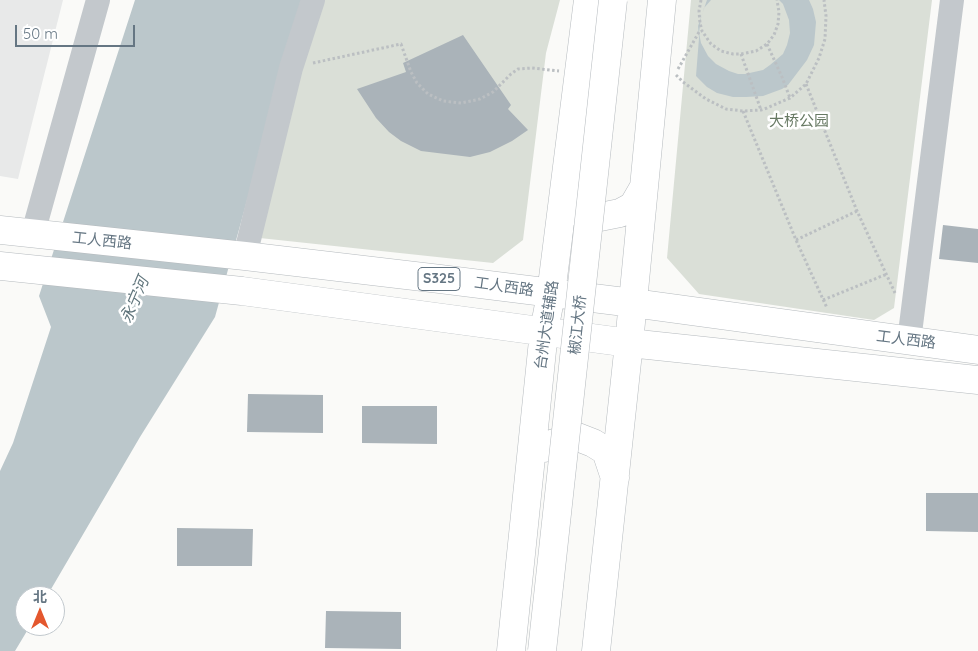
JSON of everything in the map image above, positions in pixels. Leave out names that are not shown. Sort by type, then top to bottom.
[{"type":"main road","name":"台州大道辅路","points":[[511,651],[544,331],[551,294],[588,0]]},
{"type":"main road","name":"椒江大桥","points":[[542,651],[613,0]]},
{"type":"main road","name":"椒江大桥","points":[[561,651],[569,560],[630,0]]},
{"type":"main road","points":[[596,651],[629,343],[662,0]]},
{"type":"main road","points":[[565,179],[571,196],[580,212],[600,217],[620,213],[632,206],[644,188]]},
{"type":"main road","name":"工人西路","points":[[0,230],[440,279],[838,331],[910,333],[978,350]]},
{"type":"main road","name":"工人西路","points":[[0,266],[242,291],[629,343],[978,380]]},
{"type":"main road","points":[[437,317],[452,312],[456,303],[451,290],[440,279]]},
{"type":"main road","points":[[745,355],[732,345],[727,335],[734,326],[752,320]]},
{"type":"main road","points":[[530,470],[546,446],[575,436],[593,443],[606,451],[615,478]]},
{"type":"street","points":[[37,234],[98,0]]},
{"type":"street","points":[[245,256],[291,68],[313,0]]},
{"type":"street","points":[[910,333],[952,0]]},
{"type":"path","points":[[701,0],[699,11],[700,23],[702,31],[711,44],[721,51],[742,56],[767,45],[774,35],[778,24],[777,0]]},
{"type":"path","points":[[702,31],[699,32],[675,74],[706,99],[726,109],[743,112],[761,110],[790,98],[806,84],[825,39],[826,16],[824,0]]},
{"type":"path","points":[[291,68],[401,44],[411,72],[428,94],[443,101],[460,103],[480,99],[493,92],[511,74],[518,70],[532,68],[579,73]]},
{"type":"path","points":[[767,45],[790,98]]},
{"type":"path","points":[[742,56],[761,110]]},
{"type":"path","points":[[806,84],[857,211],[910,333]]},
{"type":"path","points":[[743,112],[796,240],[838,331]]},
{"type":"path","points":[[796,240],[857,211]]},
{"type":"path","points":[[824,300],[886,274]]},
{"type":"shaded area","points":[[0,0],[63,0],[18,179],[0,176]]},
{"type":"green space","points":[[302,0],[560,0],[546,53],[523,240],[493,263],[241,236]]},
{"type":"green space","name":"大桥公园","points":[[691,0],[932,0],[894,308],[874,320],[699,294],[667,258]]},
{"type":"water","name":"永宁河","points":[[135,0],[302,0],[215,317],[140,437],[53,586],[15,586],[15,636],[24,636],[15,651],[0,651],[0,471],[13,443],[51,327],[39,296]]},
{"type":"water","points":[[707,0],[711,0],[704,8]]},
{"type":"water","points":[[779,0],[809,0],[816,22],[814,45],[807,60],[788,85],[782,89],[763,96],[733,97],[717,93],[707,87],[696,76],[698,26],[702,13],[699,33],[701,43],[708,56],[716,64],[738,74],[763,70],[783,54],[790,33],[789,20],[783,4]]},
{"type":"building","points":[[463,35],[511,105],[508,109],[528,130],[512,141],[490,152],[470,157],[421,151],[401,141],[389,132],[376,118],[357,89],[406,72],[403,63]]},
{"type":"building","points":[[943,225],[978,229],[978,263],[939,259]]},
{"type":"building","points":[[248,394],[323,395],[323,433],[247,432]]},
{"type":"building","points":[[362,406],[437,406],[437,444],[362,443]]},
{"type":"building","points":[[926,493],[978,493],[978,532],[926,531]]},
{"type":"building","points":[[177,528],[253,529],[252,566],[177,566]]},
{"type":"building","points":[[326,611],[401,612],[401,649],[325,648]]}]
